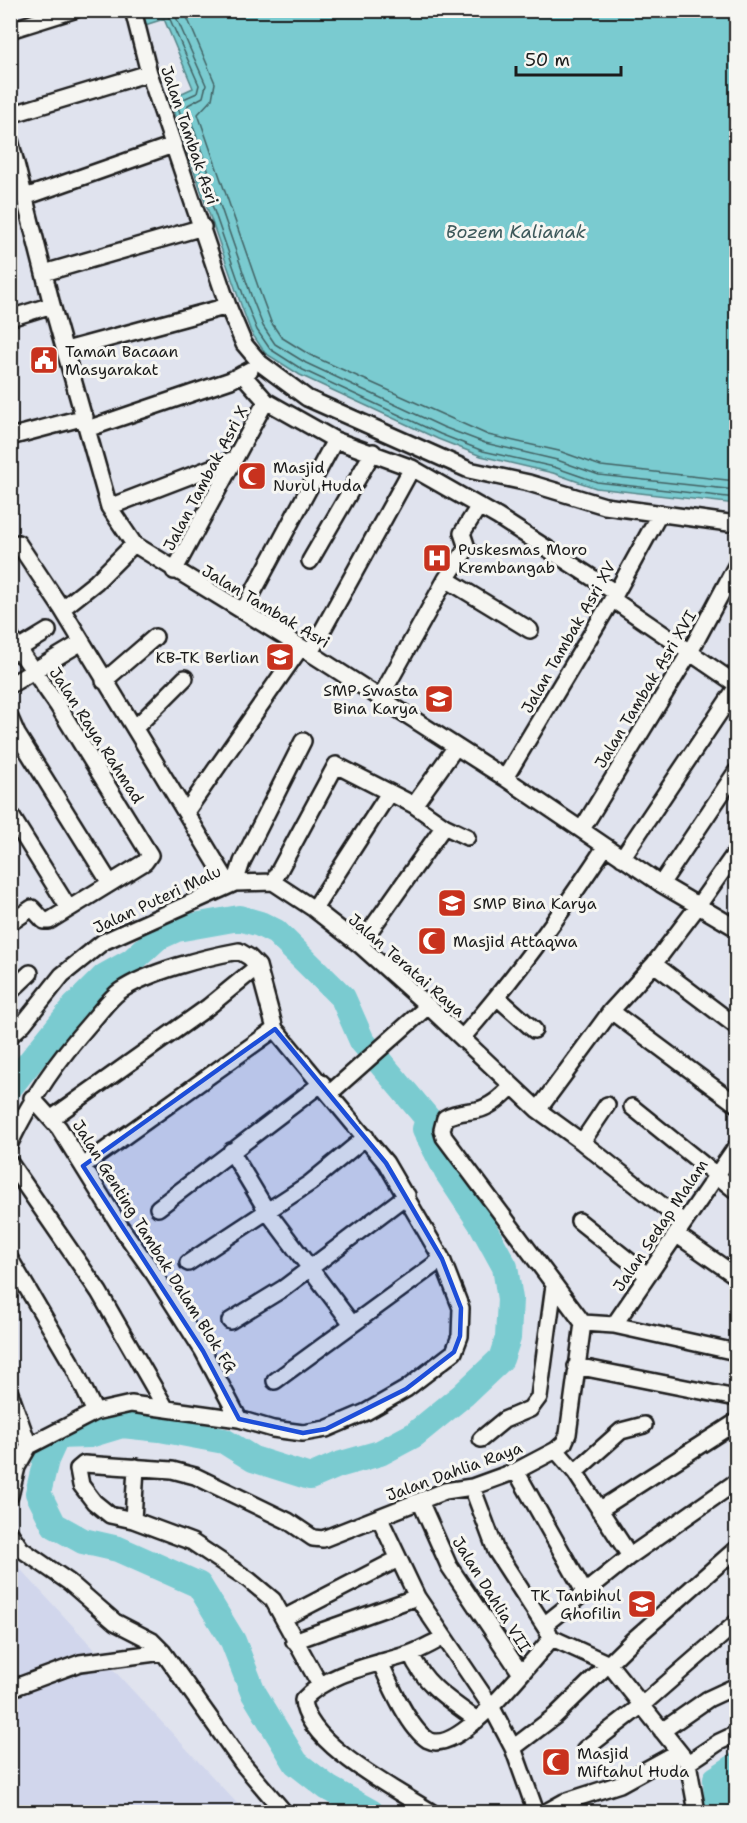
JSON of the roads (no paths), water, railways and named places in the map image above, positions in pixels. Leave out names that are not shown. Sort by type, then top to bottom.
[{"type":"street","points":[[10,30],[74,10]]},
{"type":"street","name":"Jalan Tambak Asri","points":[[133,10],[149,73],[228,306],[244,344],[260,363],[308,398],[469,470],[529,483],[605,506],[736,524]]},
{"type":"street","points":[[10,115],[149,73]]},
{"type":"street","name":"Jalan Tambak Asri","points":[[10,140],[52,305],[109,507],[134,544],[174,572],[243,611],[505,778],[661,884],[700,904],[736,927]]},
{"type":"street","points":[[25,197],[173,145]]},
{"type":"street","points":[[44,273],[203,227]]},
{"type":"street","points":[[10,318],[52,305]]},
{"type":"street","points":[[66,350],[228,306]]},
{"type":"street","points":[[10,437],[86,423],[242,375],[260,363]]},
{"type":"street","points":[[242,375],[266,402],[334,440],[374,452],[412,468],[479,506],[614,596],[736,686],[622,858]]},
{"type":"street","name":"Jalan Tambak Asri X","points":[[174,572],[266,402]]},
{"type":"street","points":[[243,611],[334,440]]},
{"type":"street","points":[[310,561],[374,452]]},
{"type":"street","points":[[109,507],[234,459]]},
{"type":"street","points":[[186,812],[305,650],[412,468]]},
{"type":"street","points":[[380,698],[446,579],[467,548],[462,532],[479,506]]},
{"type":"street","name":"Jalan Tambak Asri XV","points":[[505,778],[614,596],[660,513]]},
{"type":"street","points":[[18,543],[62,609],[104,681],[232,883],[273,882],[336,765],[414,805],[444,826],[467,837]]},
{"type":"street","points":[[62,609],[96,582],[134,544]]},
{"type":"street","name":"Jalan Tambak Asri XVI","points":[[582,829],[690,652],[736,566]]},
{"type":"street","points":[[446,579],[530,630]]},
{"type":"street","points":[[13,646],[48,631]]},
{"type":"street","points":[[104,681],[155,637]]},
{"type":"street","points":[[10,685],[82,642]]},
{"type":"street","name":"Jalan Raya Rahmad","points":[[13,646],[33,670],[150,855],[145,862],[110,883]]},
{"type":"street","points":[[135,728],[185,678]]},
{"type":"street","points":[[10,718],[17,734],[110,883],[78,904],[68,907],[49,921],[44,921],[32,908],[10,923]]},
{"type":"street","name":"Jalan Puteri Malu","points":[[10,1036],[23,1024],[62,975],[103,942],[232,883],[303,741]]},
{"type":"street","points":[[414,805],[455,748]]},
{"type":"street","points":[[661,884],[736,772]]},
{"type":"street","points":[[314,909],[389,793]]},
{"type":"street","points":[[10,814],[68,907]]},
{"type":"street","points":[[360,945],[444,826]]},
{"type":"street","points":[[462,1038],[498,998],[572,898],[605,847]]},
{"type":"street","points":[[538,1110],[611,1011],[654,964],[736,852]]},
{"type":"street","name":"Jalan Teratai Raya","points":[[273,882],[314,909],[360,945],[538,1110],[582,1142],[736,1276]]},
{"type":"street","points":[[10,1143],[32,1098],[60,1058],[120,991],[141,980],[238,951],[258,966],[274,1029],[366,1137],[406,1195],[442,1259],[461,1308],[462,1322],[454,1353],[406,1389],[366,1412],[326,1429],[303,1433],[273,1429],[239,1419],[131,1404],[95,1412],[29,1446],[17,1467],[10,1496]]},
{"type":"street","points":[[654,964],[736,1026]]},
{"type":"street","points":[[52,1118],[208,1007],[258,966]]},
{"type":"street","points":[[10,992],[30,973]]},
{"type":"street","points":[[498,998],[534,1030]]},
{"type":"street","points":[[158,1208],[231,1151],[373,1058],[428,1006]]},
{"type":"street","points":[[611,1011],[736,1104]]},
{"type":"street","points":[[83,1166],[274,1029]]},
{"type":"street","points":[[512,1086],[496,1101],[478,1110],[451,1114],[445,1118],[442,1130],[453,1150],[583,1323],[568,1434],[564,1443],[556,1450],[575,1472],[630,1556]]},
{"type":"street","name":"Jalan Genting Tambak Dalam Blok FG","points":[[32,1098],[52,1118],[203,1351],[239,1419]]},
{"type":"street","points":[[582,1142],[607,1105]]},
{"type":"street","points":[[632,1107],[736,1191]]},
{"type":"street","points":[[188,1263],[310,1183],[366,1137]]},
{"type":"street","name":"Jalan Sedap Malam","points":[[614,1325],[646,1275],[736,1147]]},
{"type":"street","points":[[231,1151],[267,1211],[352,1324]]},
{"type":"street","points":[[10,1163],[99,1292],[165,1407]]},
{"type":"street","points":[[230,1322],[310,1268],[406,1195]]},
{"type":"street","points":[[579,1221],[646,1275]]},
{"type":"street","points":[[10,1259],[73,1365],[95,1412]]},
{"type":"street","points":[[275,1381],[442,1259]]},
{"type":"street","points":[[481,1439],[504,1420],[530,1409],[539,1396],[554,1285]]},
{"type":"street","points":[[583,1323],[614,1325],[736,1352]]},
{"type":"street","points":[[576,1366],[736,1398]]},
{"type":"street","points":[[10,1393],[29,1446]]},
{"type":"street","points":[[599,1510],[736,1422]]},
{"type":"street","points":[[575,1472],[621,1431],[644,1425]]},
{"type":"street","name":"Jalan Dahlia Raya","points":[[320,1686],[273,1600],[249,1580],[192,1542],[133,1520],[110,1515],[94,1502],[81,1485],[78,1469],[84,1464],[136,1467],[172,1470],[195,1476],[288,1521],[313,1538],[323,1539],[380,1519],[445,1491],[472,1487],[516,1471],[556,1450]]},
{"type":"street","points":[[133,1520],[136,1467]]},
{"type":"street","points":[[516,1471],[585,1593]]},
{"type":"street","points":[[380,1662],[402,1708],[430,1741],[456,1735],[492,1708],[548,1631],[585,1593],[630,1556],[736,1482]]},
{"type":"street","points":[[472,1487],[496,1551],[548,1631],[609,1664],[683,1758],[697,1812]]},
{"type":"street","name":"Jalan Dahlia VII","points":[[420,1501],[449,1566],[520,1672]]},
{"type":"street","points":[[380,1519],[417,1597],[492,1708],[513,1749],[536,1812]]},
{"type":"street","points":[[10,1533],[21,1549],[69,1582],[114,1622],[152,1641],[163,1652],[236,1754],[284,1812]]},
{"type":"street","points":[[513,1749],[555,1716],[736,1549]]},
{"type":"street","points":[[284,1618],[398,1559]]},
{"type":"street","points":[[294,1641],[417,1597]]},
{"type":"street","points":[[585,1749],[642,1705],[736,1623]]},
{"type":"street","points":[[432,1812],[347,1760],[325,1741],[304,1709],[303,1700],[320,1686],[380,1662],[411,1654],[443,1638]]},
{"type":"street","points":[[10,1689],[80,1663],[163,1652]]},
{"type":"street","points":[[411,1654],[417,1668],[435,1690],[477,1720]]},
{"type":"street","points":[[662,1731],[708,1699],[736,1686]]},
{"type":"street","points":[[546,1812],[564,1802],[620,1784],[736,1734]]},
{"type":"water","name":"Bozem Kalianak","points":[[142,11],[736,11],[736,504],[596,488],[553,473],[481,456],[438,439],[300,375],[265,353],[251,332],[169,99],[193,88],[164,19],[145,25]]},
{"type":"waterway","points":[[10,1087],[74,1007],[105,976],[132,961],[157,938],[177,929],[239,918],[260,924],[276,932],[343,998],[362,1041],[428,1119],[425,1129],[447,1172],[482,1225],[505,1267],[510,1299],[508,1338],[501,1359],[463,1395],[414,1435],[380,1453],[338,1465],[310,1477],[253,1459],[224,1441],[160,1429],[122,1425],[89,1435],[57,1436],[46,1460],[38,1493],[54,1525],[83,1541],[118,1549],[199,1585],[233,1641],[253,1692],[296,1763],[328,1788],[371,1812]]},
{"type":"waterway","points":[[717,1812],[716,1779],[736,1766]]},
{"type":"place","name":"Taman Bacaan Masyarakat","points":[[44,360]]},
{"type":"place","name":"Masjid Nurul Huda","points":[[252,476]]},
{"type":"place","name":"Puskesmas Moro Krembangab","points":[[437,558]]},
{"type":"place","name":"KB-TK Berlian","points":[[280,657]]},
{"type":"place","name":"SMP Swasta Bina Karya","points":[[439,699]]},
{"type":"place","name":"SMP Bina Karya","points":[[452,903]]},
{"type":"place","name":"Masjid Attaqwa","points":[[432,941]]},
{"type":"place","name":"TK Tanbihul Ghofilin","points":[[642,1604]]},
{"type":"place","name":"Masjid Miftahul Huda","points":[[556,1762]]}]
